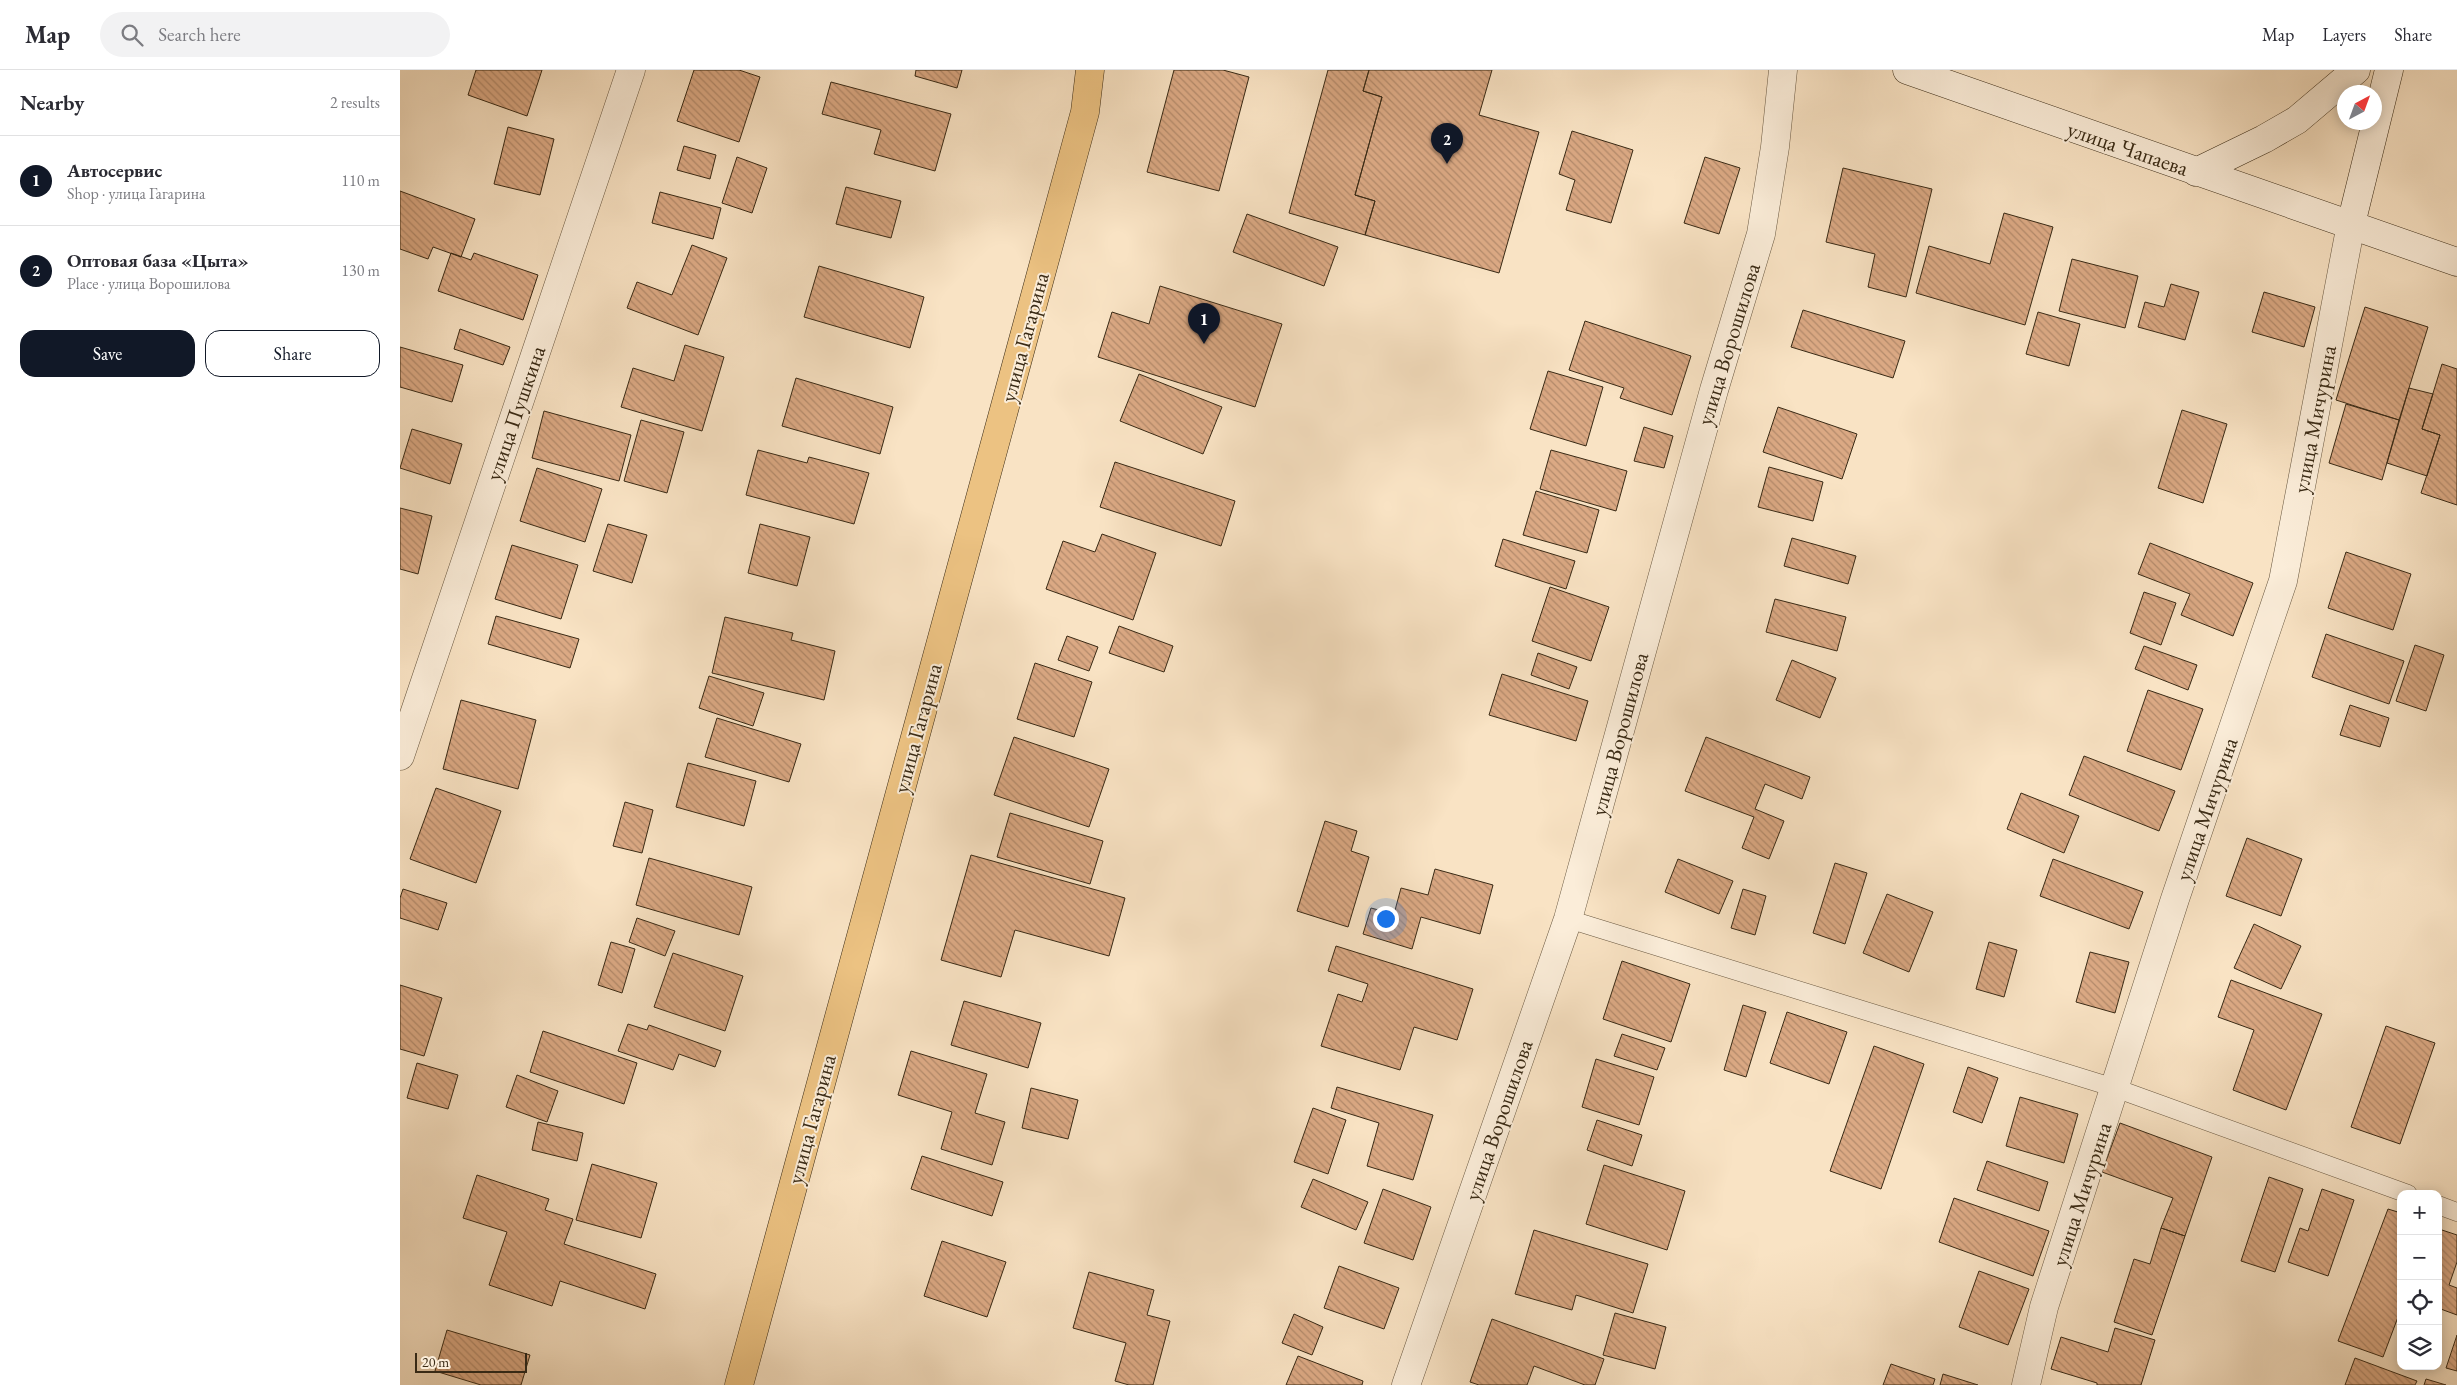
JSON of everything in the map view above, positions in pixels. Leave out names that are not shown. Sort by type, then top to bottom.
[{"type":"main road","name":"улица Гагарина","points":[[739,1385],[1085,112],[1090,70]]},
{"type":"street","name":"улица Пушкина","points":[[400,756],[631,70]]},
{"type":"street","name":"улица Ворошилова","points":[[1406,1385],[1568,919],[1714,390],[1761,234],[1775,147],[1783,70]]},
{"type":"street","name":"улица Чапаева","points":[[1907,70],[2457,262]]},
{"type":"street","points":[[2196,172],[2264,139],[2297,120],[2356,70]]},
{"type":"street","points":[[2351,224],[2389,70]]},
{"type":"street","name":"улица Мичурина","points":[[2026,1385],[2044,1307],[2175,899],[2283,581],[2351,224]]},
{"type":"lane","points":[[1568,919],[2115,1088],[2397,1190]]},
{"type":"lane","points":[[2442,1206],[2457,1212]]},
{"type":"building","points":[[476,70],[542,70],[527,116],[468,95]]},
{"type":"building","points":[[694,70],[739,70],[760,77],[739,142],[677,121]]},
{"type":"building","points":[[916,70],[962,70],[957,88],[915,76]]},
{"type":"building","points":[[1174,70],[1223,70],[1249,77],[1219,191],[1147,172]]},
{"type":"building","points":[[1328,70],[1369,70],[1363,91],[1382,97],[1355,195],[1375,201],[1365,235],[1289,213]]},
{"type":"building","points":[[1369,70],[1492,70],[1479,115],[1539,132],[1499,273],[1365,235],[1375,201],[1355,195],[1382,97],[1363,91]]},
{"type":"building","points":[[831,82],[951,114],[935,171],[874,154],[881,130],[822,114]]},
{"type":"building","points":[[508,127],[554,139],[540,195],[494,184]]},
{"type":"building","points":[[1572,131],[1633,150],[1611,223],[1566,210],[1575,180],[1559,174]]},
{"type":"building","points":[[684,146],[716,155],[710,179],[677,170]]},
{"type":"building","points":[[737,157],[767,168],[752,213],[722,203]]},
{"type":"building","points":[[1705,157],[1740,168],[1719,234],[1684,223]]},
{"type":"building","points":[[1843,168],[1932,189],[1906,297],[1868,287],[1875,254],[1826,242]]},
{"type":"building","points":[[846,187],[901,201],[891,238],[836,224]]},
{"type":"building","points":[[400,191],[475,219],[461,257],[433,247],[428,259],[400,249]]},
{"type":"building","points":[[660,192],[721,208],[713,239],[652,223]]},
{"type":"building","points":[[2004,213],[2053,227],[2025,325],[1916,293],[1929,246],[1990,264]]},
{"type":"building","points":[[1247,214],[1338,247],[1324,286],[1233,252]]},
{"type":"building","points":[[692,245],[727,258],[698,335],[627,308],[637,282],[672,295]]},
{"type":"building","points":[[451,253],[471,260],[474,253],[538,275],[523,320],[438,291]]},
{"type":"building","points":[[2072,259],[2138,276],[2125,328],[2059,311]]},
{"type":"building","points":[[819,266],[924,297],[910,348],[804,317]]},
{"type":"building","points":[[2171,284],[2199,292],[2185,340],[2138,327],[2145,302],[2164,307]]},
{"type":"building","points":[[1160,286],[1282,324],[1255,407],[1098,357],[1112,312],[1149,324]]},
{"type":"building","points":[[2264,292],[2315,307],[2304,347],[2252,332]]},
{"type":"building","points":[[2365,307],[2428,327],[2399,420],[2336,400]]},
{"type":"building","points":[[1803,310],[1905,341],[1893,378],[1791,347]]},
{"type":"building","points":[[2038,312],[2080,324],[2069,366],[2026,354]]},
{"type":"building","points":[[1585,321],[1691,356],[1672,415],[1620,398],[1624,388],[1569,370]]},
{"type":"building","points":[[460,329],[510,347],[503,365],[454,349]]},
{"type":"building","points":[[685,345],[724,357],[702,431],[621,407],[633,368],[674,381]]},
{"type":"building","points":[[400,347],[463,365],[452,402],[400,387]]},
{"type":"building","points":[[2442,364],[2457,369],[2457,505],[2421,493],[2440,435],[2422,429]]},
{"type":"building","points":[[1548,371],[1603,387],[1586,446],[1530,429]]},
{"type":"building","points":[[1139,374],[1222,407],[1203,454],[1120,421]]},
{"type":"building","points":[[796,378],[893,407],[880,454],[782,426]]},
{"type":"building","points":[[2409,388],[2433,394],[2422,429],[2440,435],[2427,476],[2387,463]]},
{"type":"building","points":[[2346,404],[2399,420],[2382,480],[2329,463]]},
{"type":"building","points":[[1778,407],[1857,434],[1842,479],[1763,452]]},
{"type":"building","points":[[2182,410],[2227,424],[2203,503],[2158,488]]},
{"type":"building","points":[[544,411],[631,435],[619,481],[532,458]]},
{"type":"building","points":[[641,420],[684,432],[667,493],[624,481]]},
{"type":"building","points":[[1644,427],[1673,436],[1664,468],[1634,461]]},
{"type":"building","points":[[412,429],[462,444],[450,484],[400,468]]},
{"type":"building","points":[[758,450],[807,463],[809,457],[869,473],[854,524],[746,495]]},
{"type":"building","points":[[1551,450],[1627,471],[1616,511],[1540,489]]},
{"type":"building","points":[[1115,462],[1235,501],[1221,546],[1100,507]]},
{"type":"building","points":[[1769,467],[1823,482],[1813,521],[1758,507]]},
{"type":"building","points":[[537,468],[602,489],[585,542],[520,521]]},
{"type":"building","points":[[1536,491],[1599,510],[1587,553],[1523,535]]},
{"type":"building","points":[[400,508],[432,516],[418,574],[400,569]]},
{"type":"building","points":[[608,524],[647,535],[632,583],[593,571]]},
{"type":"building","points":[[760,524],[810,537],[797,586],[748,573]]},
{"type":"building","points":[[1102,534],[1156,553],[1133,620],[1046,589],[1063,541],[1095,552]]},
{"type":"building","points":[[1792,538],[1856,556],[1848,584],[1784,566]]},
{"type":"building","points":[[1503,539],[1575,561],[1566,589],[1495,566]]},
{"type":"building","points":[[2150,543],[2253,583],[2233,636],[2181,615],[2190,594],[2138,574]]},
{"type":"building","points":[[512,545],[578,565],[561,619],[495,599]]},
{"type":"building","points":[[2346,552],[2411,574],[2393,630],[2328,608]]},
{"type":"building","points":[[1550,587],[1609,607],[1591,661],[1532,641]]},
{"type":"building","points":[[2144,592],[2176,603],[2161,645],[2130,633]]},
{"type":"building","points":[[1775,599],[1846,617],[1837,651],[1766,632]]},
{"type":"building","points":[[496,616],[579,639],[570,668],[488,644]]},
{"type":"building","points":[[725,617],[793,633],[791,640],[835,651],[824,700],[712,673]]},
{"type":"building","points":[[1119,626],[1173,646],[1164,672],[1109,653]]},
{"type":"building","points":[[2326,634],[2404,661],[2389,704],[2312,677]]},
{"type":"building","points":[[1067,636],[1098,647],[1089,671],[1058,660]]},
{"type":"building","points":[[2415,645],[2444,655],[2426,711],[2396,701]]},
{"type":"building","points":[[2144,646],[2197,665],[2188,690],[2135,669]]},
{"type":"building","points":[[1538,653],[1577,667],[1569,689],[1531,675]]},
{"type":"building","points":[[1792,660],[1836,678],[1820,718],[1776,700]]},
{"type":"building","points":[[1035,663],[1092,682],[1074,737],[1017,719]]},
{"type":"building","points":[[1502,674],[1588,701],[1576,741],[1489,715]]},
{"type":"building","points":[[709,676],[764,693],[753,726],[699,708]]},
{"type":"building","points":[[2148,690],[2203,709],[2181,770],[2127,751]]},
{"type":"building","points":[[461,700],[536,720],[518,789],[443,769]]},
{"type":"building","points":[[2350,705],[2389,718],[2380,747],[2340,735]]},
{"type":"building","points":[[717,718],[801,744],[789,782],[705,757]]},
{"type":"building","points":[[1014,737],[1109,769],[1089,827],[994,795]]},
{"type":"building","points":[[1706,737],[1810,777],[1802,799],[1765,784],[1755,809],[1784,821],[1769,859],[1742,848],[1754,817],[1685,791]]},
{"type":"building","points":[[2084,756],[2175,791],[2159,831],[2069,795]]},
{"type":"building","points":[[688,763],[756,781],[744,826],[676,807]]},
{"type":"building","points":[[436,788],[501,811],[476,883],[410,859]]},
{"type":"building","points":[[2021,793],[2079,816],[2064,853],[2007,829]]},
{"type":"building","points":[[625,802],[653,810],[642,853],[613,846]]},
{"type":"building","points":[[1010,813],[1103,841],[1090,884],[997,857]]},
{"type":"building","points":[[1325,821],[1357,831],[1351,851],[1369,857],[1348,927],[1297,911]]},
{"type":"building","points":[[2247,838],[2302,859],[2281,916],[2226,896]]},
{"type":"building","points":[[971,855],[1125,898],[1109,956],[1015,930],[1001,977],[941,960]]},
{"type":"building","points":[[649,858],[752,887],[739,935],[636,905]]},
{"type":"building","points":[[1678,859],[1733,881],[1719,914],[1665,892]]},
{"type":"building","points":[[2053,859],[2143,892],[2129,929],[2040,896]]},
{"type":"building","points":[[1835,863],[1867,873],[1845,944],[1813,933]]},
{"type":"building","points":[[1435,869],[1493,885],[1480,934],[1421,917],[1412,949],[1363,934],[1371,908],[1394,914],[1401,888],[1428,895]]},
{"type":"building","points":[[403,889],[447,903],[438,930],[400,918],[400,898]]},
{"type":"building","points":[[1743,889],[1766,896],[1755,935],[1731,928]]},
{"type":"building","points":[[1887,894],[1933,912],[1909,972],[1863,953]]},
{"type":"building","points":[[637,918],[675,931],[665,956],[629,942]]},
{"type":"building","points":[[2254,924],[2301,946],[2281,989],[2234,968]]},
{"type":"building","points":[[611,942],[635,949],[622,993],[598,985]]},
{"type":"building","points":[[1989,942],[2017,950],[2004,997],[1976,989]]},
{"type":"building","points":[[1336,946],[1473,989],[1457,1040],[1414,1027],[1400,1070],[1321,1046],[1338,994],[1362,1002],[1368,984],[1328,971]]},
{"type":"building","points":[[2090,952],[2129,962],[2115,1013],[2076,1002]]},
{"type":"building","points":[[673,953],[743,976],[725,1031],[654,1007]]},
{"type":"building","points":[[1622,961],[1690,984],[1671,1042],[1603,1019]]},
{"type":"building","points":[[2231,980],[2322,1014],[2286,1110],[2233,1090],[2254,1030],[2218,1017]]},
{"type":"building","points":[[400,985],[442,998],[424,1056],[400,1049]]},
{"type":"building","points":[[964,1001],[1041,1023],[1028,1068],[951,1045]]},
{"type":"building","points":[[1743,1005],[1766,1012],[1746,1077],[1724,1070]]},
{"type":"building","points":[[1787,1012],[1847,1032],[1829,1084],[1770,1063]]},
{"type":"building","points":[[628,1024],[647,1030],[649,1025],[721,1051],[715,1067],[679,1054],[673,1070],[618,1051]]},
{"type":"building","points":[[2386,1026],[2435,1043],[2400,1144],[2351,1127]]},
{"type":"building","points":[[543,1031],[637,1063],[624,1104],[530,1072]]},
{"type":"building","points":[[1622,1034],[1665,1048],[1657,1070],[1614,1056]]},
{"type":"building","points":[[1874,1046],[1924,1064],[1881,1189],[1830,1171]]},
{"type":"building","points":[[911,1051],[987,1074],[975,1113],[1005,1122],[992,1165],[941,1149],[952,1112],[898,1095]]},
{"type":"building","points":[[1596,1059],[1654,1077],[1639,1125],[1582,1107]]},
{"type":"building","points":[[417,1063],[458,1075],[448,1109],[407,1098]]},
{"type":"building","points":[[1968,1067],[1998,1078],[1982,1123],[1953,1112]]},
{"type":"building","points":[[517,1075],[558,1091],[547,1122],[506,1107]]},
{"type":"building","points":[[1337,1087],[1433,1115],[1413,1180],[1367,1166],[1379,1123],[1331,1108]]},
{"type":"building","points":[[1031,1088],[1078,1100],[1068,1139],[1022,1128]]},
{"type":"building","points":[[2020,1097],[2078,1114],[2064,1163],[2006,1146]]},
{"type":"building","points":[[1313,1108],[1346,1120],[1328,1174],[1294,1162]]},
{"type":"building","points":[[1597,1120],[1642,1135],[1632,1166],[1587,1150]]},
{"type":"building","points":[[538,1122],[583,1133],[577,1161],[532,1150]]},
{"type":"building","points":[[2120,1123],[2212,1157],[2185,1236],[2161,1228],[2173,1198],[2102,1172]]},
{"type":"building","points":[[922,1156],[1003,1182],[992,1216],[911,1189]]},
{"type":"building","points":[[1987,1161],[2048,1182],[2039,1211],[1977,1190]]},
{"type":"building","points":[[592,1164],[657,1183],[641,1238],[576,1220]]},
{"type":"building","points":[[1604,1165],[1685,1191],[1667,1250],[1586,1224]]},
{"type":"building","points":[[477,1175],[549,1199],[545,1210],[573,1219],[564,1244],[656,1274],[645,1309],[560,1281],[552,1306],[489,1285],[507,1232],[463,1218]]},
{"type":"building","points":[[2269,1177],[2303,1189],[2275,1272],[2241,1261]]},
{"type":"building","points":[[1313,1179],[1368,1202],[1356,1230],[1301,1207]]},
{"type":"building","points":[[1383,1189],[1431,1207],[1413,1260],[1364,1243]]},
{"type":"building","points":[[2322,1189],[2354,1200],[2328,1276],[2288,1262],[2300,1228],[2308,1231]]},
{"type":"building","points":[[1954,1198],[2049,1231],[2033,1276],[1939,1242]]},
{"type":"building","points":[[2388,1209],[2397,1212],[2397,1320],[2383,1357],[2338,1341]]},
{"type":"building","points":[[2161,1228],[2185,1236],[2152,1335],[2114,1322],[2134,1259],[2150,1264]]},
{"type":"building","points":[[1534,1230],[1648,1264],[1633,1313],[1576,1295],[1572,1310],[1515,1294]]},
{"type":"building","points":[[2442,1230],[2457,1235],[2457,1262],[2449,1285],[2457,1288],[2457,1315],[2442,1309]]},
{"type":"building","points":[[942,1241],[1006,1262],[987,1317],[924,1296]]},
{"type":"building","points":[[1339,1266],[1399,1288],[1384,1329],[1324,1308]]},
{"type":"building","points":[[1979,1271],[2029,1289],[2008,1345],[1959,1327]]},
{"type":"building","points":[[1089,1272],[1154,1290],[1147,1315],[1170,1321],[1153,1385],[1129,1385],[1115,1381],[1126,1343],[1073,1328]]},
{"type":"building","points":[[1615,1313],[1666,1327],[1655,1369],[1603,1355]]},
{"type":"building","points":[[1294,1314],[1323,1327],[1312,1355],[1282,1343]]},
{"type":"building","points":[[1492,1319],[1604,1359],[1595,1385],[1585,1385],[1534,1366],[1527,1385],[1479,1385],[1470,1382]]},
{"type":"building","points":[[2115,1328],[2155,1340],[2141,1385],[2097,1385],[2097,1383],[2051,1369],[2061,1337],[2108,1352]]},
{"type":"building","points":[[447,1330],[530,1355],[521,1385],[481,1385],[435,1371]]},
{"type":"building","points":[[2457,1335],[2457,1371],[2446,1368]]},
{"type":"building","points":[[1298,1356],[1363,1381],[1362,1385],[1286,1385]]},
{"type":"building","points":[[2355,1358],[2417,1381],[2415,1385],[2345,1385]]},
{"type":"building","points":[[1891,1364],[1935,1379],[1933,1385],[1883,1385]]},
{"type":"building","points":[[1943,1374],[1978,1385],[1940,1385]]},
{"type":"building","points":[[2426,1379],[2446,1385],[2424,1385]]},
{"type":"place","name":"Оптовая база «Цыта»","points":[[1447,164]]},
{"type":"place","name":"Автосервис","points":[[1204,344]]}]
